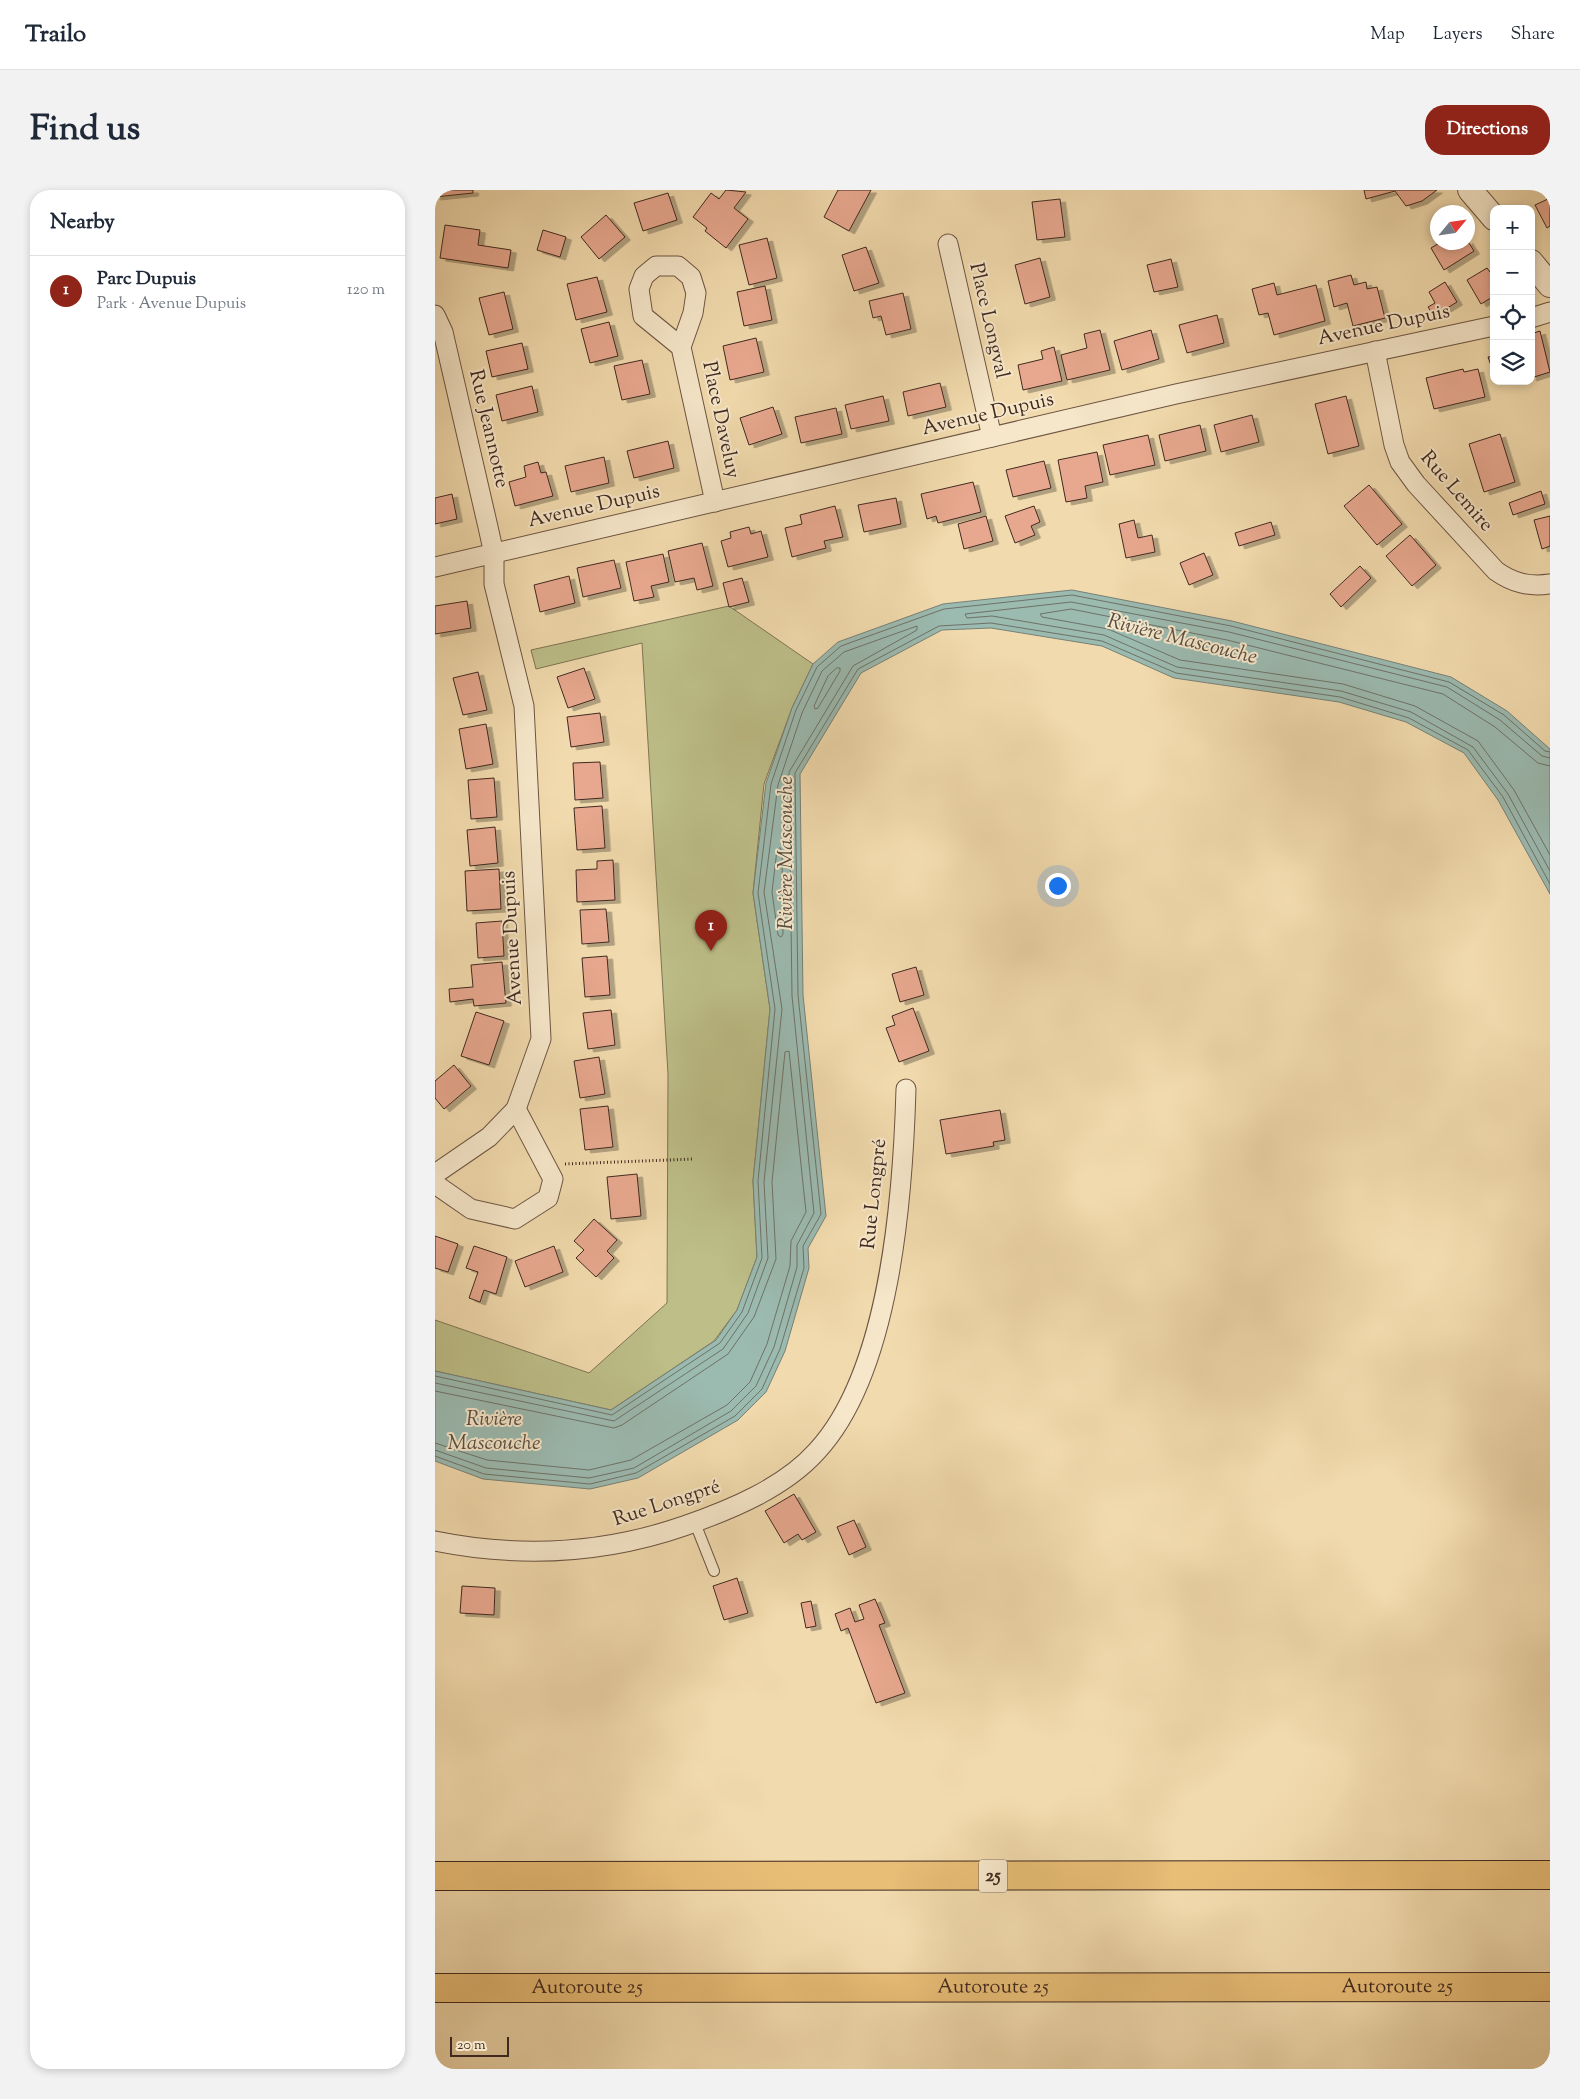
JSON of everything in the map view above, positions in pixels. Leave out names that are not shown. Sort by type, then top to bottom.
[{"type":"highway","name":"25","points":[[435,1876],[1550,1875]]},
{"type":"highway","name":"Autoroute 25","points":[[435,1988],[1550,1987]]},
{"type":"street","points":[[1470,190],[1490,213]]},
{"type":"street","name":"Place Longval","points":[[948,244],[992,437]]},
{"type":"street","points":[[1535,267],[1550,285]]},
{"type":"street","points":[[1535,317],[1550,312]]},
{"type":"street","name":"Rue Jeannotte","points":[[435,315],[443,332],[494,554]]},
{"type":"street","name":"Avenue Dupuis","points":[[435,567],[992,437],[1490,327]]},
{"type":"street","name":"Place Daveluy","points":[[681,347],[715,502]]},
{"type":"street","name":"Rue Lemire","points":[[1375,351],[1394,446],[1404,470],[1496,571],[1510,579],[1525,584],[1550,584]]},
{"type":"street","name":"Avenue Dupuis","points":[[435,1174],[489,1137],[516,1109],[541,1039],[524,706],[495,584],[494,554]]},
{"type":"street","name":"Rue Longpré","points":[[435,1541],[506,1551],[571,1550],[635,1540],[695,1522],[742,1502],[796,1470],[823,1445],[852,1398],[864,1371],[875,1333],[894,1240],[901,1186],[906,1089]]},
{"type":"street","points":[[435,1184],[471,1209],[515,1219],[548,1198],[553,1179],[516,1109]]},
{"type":"lane","points":[[695,1522],[714,1571]]},
{"type":"path","points":[[547,1165],[694,1159]]},
{"type":"green space","points":[[729,606],[813,664],[792,708],[764,784],[753,893],[770,1009],[753,1181],[757,1257],[737,1310],[714,1341],[611,1410],[435,1371],[435,1320],[589,1373],[667,1303],[668,1074],[642,643],[536,669],[531,650]]},
{"type":"water","name":"Rivière Mascouche","points":[[1072,590],[1232,621],[1451,677],[1507,711],[1550,749],[1550,894],[1498,800],[1464,753],[1406,722],[1339,702],[1174,678],[1102,646],[991,628],[942,630],[861,673],[800,774],[803,995],[826,1216],[808,1248],[809,1268],[785,1351],[766,1392],[738,1420],[638,1478],[590,1489],[483,1479],[435,1461],[435,1371],[611,1410],[716,1340],[737,1310],[757,1257],[753,1181],[770,1009],[753,893],[766,783],[792,708],[813,664],[838,642],[943,604]]},
{"type":"building","points":[[435,190],[473,190],[473,193],[435,197]]},
{"type":"building","points":[[726,190],[746,192],[734,208],[748,219],[726,248],[705,231],[707,228],[693,217],[711,193],[719,199]]},
{"type":"building","points":[[838,190],[871,190],[849,231],[824,217]]},
{"type":"building","points":[[1364,190],[1437,190],[1422,201],[1406,206],[1395,191],[1366,199]]},
{"type":"building","points":[[668,193],[677,220],[643,231],[634,203]]},
{"type":"building","points":[[1550,198],[1550,226],[1547,228],[1535,205]]},
{"type":"building","points":[[1060,199],[1065,237],[1037,240],[1032,202]]},
{"type":"building","points":[[606,215],[625,237],[599,259],[581,237]]},
{"type":"building","points":[[445,225],[480,230],[478,245],[511,250],[508,268],[440,258]]},
{"type":"building","points":[[543,230],[566,237],[560,257],[537,250]]},
{"type":"building","points":[[767,238],[777,278],[749,285],[739,245]]},
{"type":"building","points":[[866,247],[879,283],[854,291],[842,255]]},
{"type":"building","points":[[1432,250],[1473,250],[1474,251],[1444,270]]},
{"type":"building","points":[[1040,258],[1050,297],[1025,304],[1015,265]]},
{"type":"building","points":[[1171,259],[1178,287],[1154,292],[1147,265]]},
{"type":"building","points":[[1487,268],[1490,272],[1490,298],[1481,304],[1467,280]]},
{"type":"building","points":[[1351,275],[1354,285],[1366,282],[1367,289],[1377,287],[1385,318],[1353,326],[1347,303],[1334,307],[1328,281]]},
{"type":"building","points":[[597,277],[607,312],[576,320],[567,284]]},
{"type":"building","points":[[1445,282],[1457,302],[1434,316],[1428,307],[1435,303],[1429,292]]},
{"type":"building","points":[[1274,283],[1277,295],[1316,285],[1325,321],[1274,335],[1268,313],[1259,315],[1252,289]]},
{"type":"building","points":[[765,286],[772,320],[744,326],[737,292]]},
{"type":"building","points":[[504,292],[513,329],[489,335],[479,298]]},
{"type":"building","points":[[903,293],[911,329],[886,335],[881,316],[873,318],[869,301]]},
{"type":"building","points":[[1217,315],[1224,343],[1187,353],[1179,325]]},
{"type":"building","points":[[609,322],[618,356],[590,363],[581,329]]},
{"type":"building","points":[[1100,330],[1110,370],[1067,380],[1061,355],[1087,348],[1084,334]]},
{"type":"building","points":[[1151,330],[1159,359],[1122,370],[1114,341]]},
{"type":"building","points":[[1540,331],[1550,372],[1535,377],[1535,340],[1535,333]]},
{"type":"building","points":[[756,338],[764,372],[730,380],[723,346]]},
{"type":"building","points":[[522,343],[528,369],[492,377],[486,351]]},
{"type":"building","points":[[1054,347],[1062,381],[1023,390],[1018,365],[1043,359],[1041,351]]},
{"type":"building","points":[[642,360],[650,394],[622,400],[614,366]]},
{"type":"building","points":[[1463,369],[1464,372],[1478,369],[1485,397],[1434,409],[1426,378]]},
{"type":"building","points":[[940,383],[946,407],[908,416],[903,392]]},
{"type":"building","points":[[532,386],[538,412],[502,421],[496,395]]},
{"type":"building","points":[[883,396],[889,421],[851,429],[845,405]]},
{"type":"building","points":[[1346,396],[1359,446],[1328,454],[1315,404]]},
{"type":"building","points":[[773,407],[782,434],[749,445],[740,418]]},
{"type":"building","points":[[836,408],[842,434],[801,443],[795,417]]},
{"type":"building","points":[[1252,415],[1259,442],[1221,452],[1214,425]]},
{"type":"building","points":[[1200,425],[1206,451],[1165,461],[1159,435]]},
{"type":"building","points":[[1500,434],[1515,482],[1484,492],[1469,444]]},
{"type":"building","points":[[1148,435],[1155,465],[1110,475],[1103,445]]},
{"type":"building","points":[[668,441],[674,468],[634,478],[627,451]]},
{"type":"building","points":[[1097,452],[1103,482],[1085,486],[1087,498],[1066,502],[1058,460]]},
{"type":"building","points":[[604,457],[609,483],[571,492],[565,466]]},
{"type":"building","points":[[1044,461],[1051,488],[1013,497],[1006,470]]},
{"type":"building","points":[[538,462],[541,473],[546,472],[553,496],[515,506],[509,482],[526,477],[524,466]]},
{"type":"building","points":[[973,482],[981,512],[938,523],[936,516],[927,519],[921,494]]},
{"type":"building","points":[[1369,485],[1402,524],[1377,545],[1344,506]]},
{"type":"building","points":[[1541,491],[1545,504],[1513,515],[1509,503]]},
{"type":"building","points":[[452,494],[457,519],[435,524],[435,498]]},
{"type":"building","points":[[896,498],[901,524],[864,532],[858,505]]},
{"type":"building","points":[[835,506],[843,537],[824,541],[826,548],[792,557],[785,528],[802,524],[800,515]]},
{"type":"building","points":[[1034,506],[1040,522],[1031,526],[1035,535],[1015,543],[1005,516]]},
{"type":"building","points":[[986,516],[993,541],[964,549],[958,524]]},
{"type":"building","points":[[1550,516],[1550,546],[1542,549],[1534,520]]},
{"type":"building","points":[[1134,520],[1138,538],[1152,535],[1155,552],[1126,558],[1119,524]]},
{"type":"building","points":[[1271,522],[1275,535],[1239,546],[1235,533]]},
{"type":"building","points":[[749,527],[751,534],[761,531],[768,557],[728,567],[721,541],[731,538],[730,532]]},
{"type":"building","points":[[1410,535],[1436,565],[1412,586],[1386,556]]},
{"type":"building","points":[[702,543],[713,586],[697,590],[694,578],[675,582],[668,551]]},
{"type":"building","points":[[1204,553],[1213,575],[1189,585],[1180,563]]},
{"type":"building","points":[[663,554],[669,582],[651,586],[654,597],[634,601],[626,562]]},
{"type":"building","points":[[614,560],[621,588],[583,597],[577,568]]},
{"type":"building","points":[[1360,566],[1371,578],[1341,607],[1330,594]]},
{"type":"building","points":[[569,576],[575,603],[540,612],[534,585]]},
{"type":"building","points":[[742,578],[749,602],[729,607],[723,583]]},
{"type":"building","points":[[467,601],[471,628],[435,634],[435,606]]},
{"type":"building","points":[[584,668],[595,699],[568,708],[557,677]]},
{"type":"building","points":[[478,672],[487,710],[463,715],[453,678]]},
{"type":"building","points":[[600,713],[604,742],[571,747],[567,717]]},
{"type":"building","points":[[486,724],[493,764],[466,769],[459,729]]},
{"type":"building","points":[[600,762],[603,798],[575,800],[573,763]]},
{"type":"building","points":[[494,778],[497,817],[471,819],[468,780]]},
{"type":"building","points":[[602,806],[605,848],[577,850],[574,808]]},
{"type":"building","points":[[495,827],[498,863],[470,866],[467,830]]},
{"type":"building","points":[[613,860],[615,900],[577,902],[576,870],[597,869],[597,861]]},
{"type":"building","points":[[499,869],[501,909],[467,911],[465,871]]},
{"type":"building","points":[[606,909],[609,942],[582,944],[580,910]]},
{"type":"building","points":[[502,921],[504,956],[478,958],[476,923]]},
{"type":"building","points":[[607,956],[610,995],[585,997],[582,958]]},
{"type":"building","points":[[502,962],[506,1003],[474,1006],[473,999],[450,1002],[449,989],[473,987],[471,965]]},
{"type":"building","points":[[916,967],[924,995],[900,1002],[892,974]]},
{"type":"building","points":[[913,1008],[929,1051],[899,1062],[886,1028],[895,1025],[892,1016]]},
{"type":"building","points":[[611,1010],[615,1045],[588,1049],[583,1013]]},
{"type":"building","points":[[476,1012],[504,1021],[489,1065],[461,1056]]},
{"type":"building","points":[[599,1057],[605,1094],[580,1098],[574,1061]]},
{"type":"building","points":[[454,1065],[471,1086],[444,1109],[435,1098],[435,1081]]},
{"type":"building","points":[[608,1106],[613,1147],[585,1150],[580,1109]]},
{"type":"building","points":[[1000,1110],[1005,1140],[993,1142],[994,1146],[946,1154],[940,1120]]},
{"type":"building","points":[[637,1174],[641,1216],[611,1219],[607,1177]]},
{"type":"building","points":[[594,1219],[617,1240],[607,1251],[614,1258],[596,1277],[576,1258],[584,1250],[574,1241]]},
{"type":"building","points":[[435,1236],[458,1244],[448,1272],[435,1268]]},
{"type":"building","points":[[474,1246],[507,1257],[496,1294],[484,1290],[480,1302],[469,1298],[478,1272],[466,1268]]},
{"type":"building","points":[[554,1246],[563,1272],[525,1287],[515,1261]]},
{"type":"building","points":[[794,1494],[816,1532],[802,1540],[798,1534],[784,1543],[765,1511]]},
{"type":"building","points":[[854,1520],[866,1547],[849,1555],[837,1527]]},
{"type":"building","points":[[737,1578],[748,1613],[724,1620],[713,1586]]},
{"type":"building","points":[[462,1586],[495,1588],[494,1615],[460,1613]]},
{"type":"building","points":[[875,1599],[885,1623],[879,1625],[905,1693],[876,1703],[848,1628],[841,1631],[835,1614],[850,1608],[855,1622],[864,1619],[859,1605]]},
{"type":"building","points":[[811,1601],[816,1626],[806,1628],[801,1603]]},
{"type":"place","name":"Parc Dupuis","points":[[711,951]]}]
